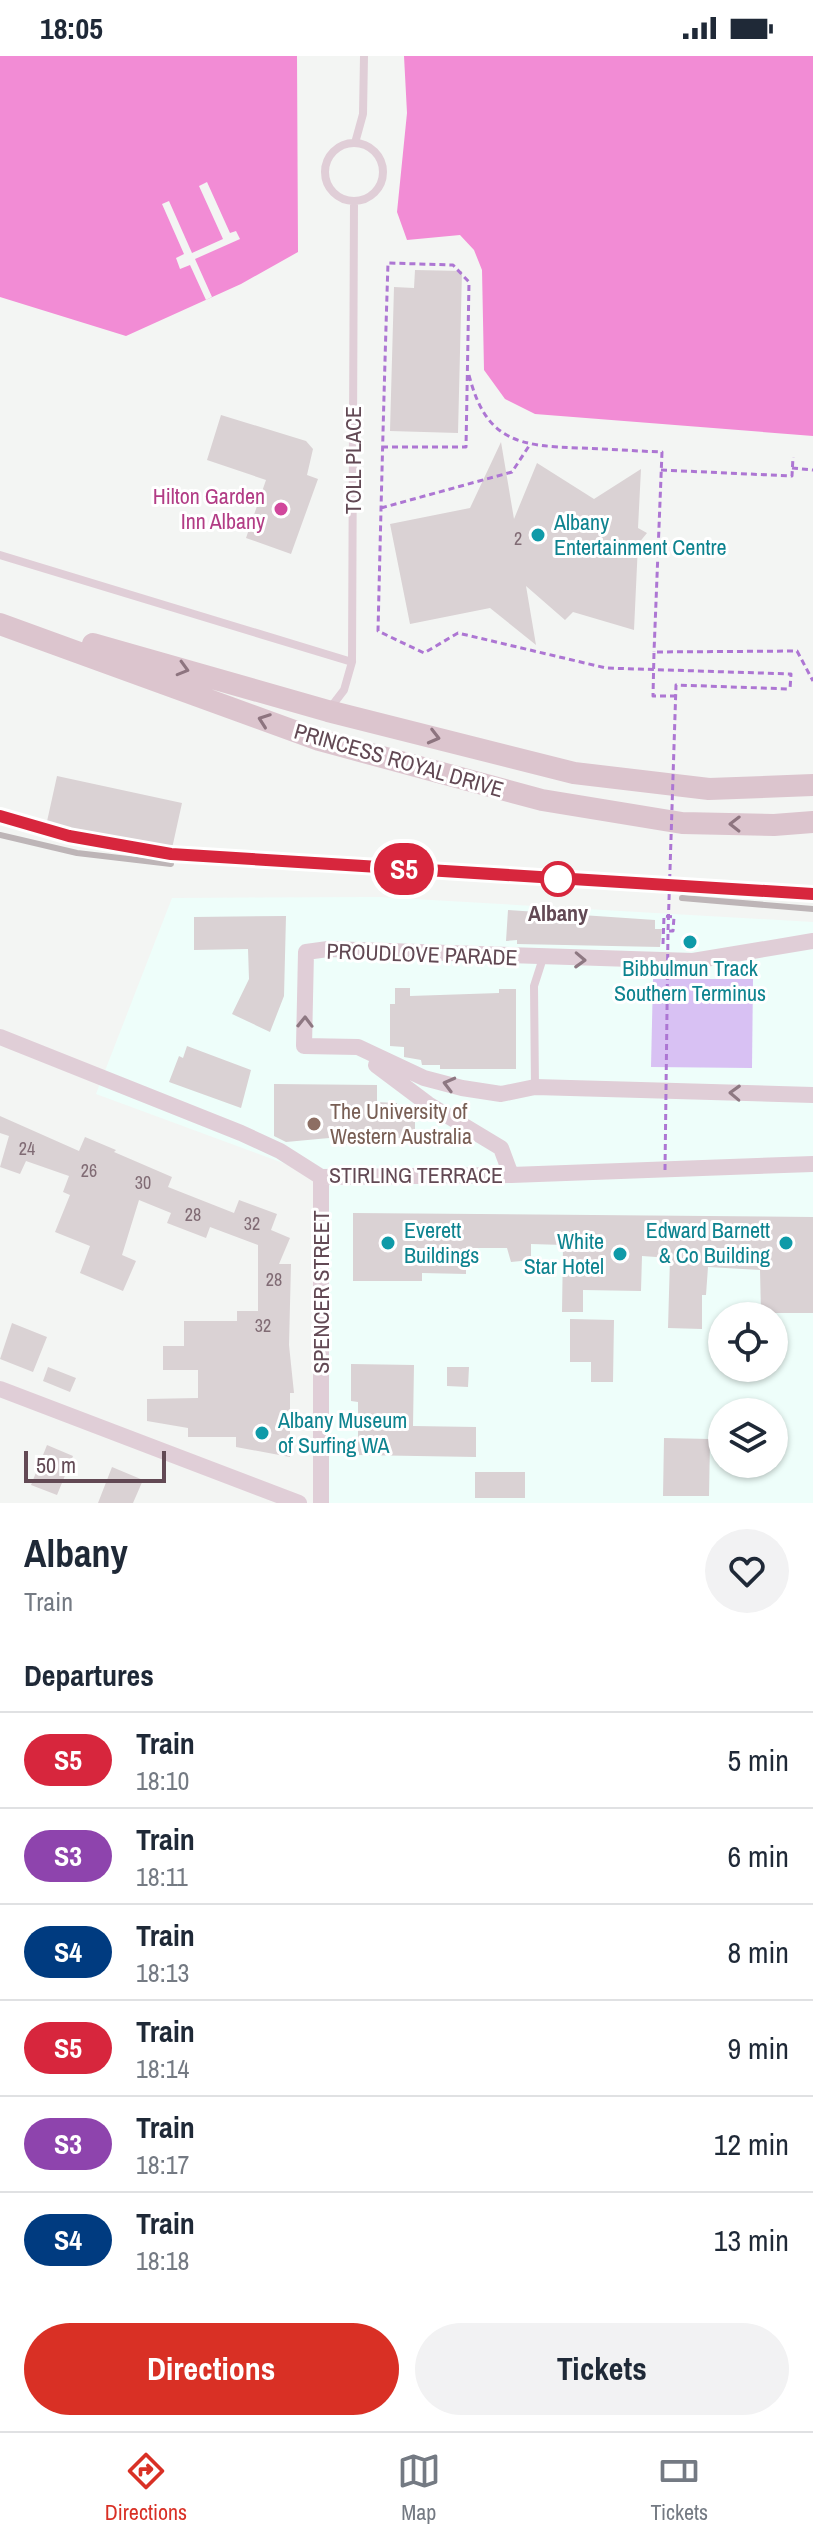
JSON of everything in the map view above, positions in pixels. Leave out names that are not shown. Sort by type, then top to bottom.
[{"type":"main road","name":"PRINCESS ROYAL DRIVE","points":[[0,617],[328,711],[574,773],[709,789],[813,785]]},
{"type":"main road","name":"PRINCESS ROYAL DRIVE","points":[[0,624],[319,740],[542,800],[682,823],[774,825],[813,822]]},
{"type":"main road","points":[[319,740],[328,711]]},
{"type":"street","name":"PROUDLOVE PARADE","points":[[813,941],[693,961],[328,949],[306,952],[304,1046],[358,1047],[424,1078],[501,1094],[535,1087],[813,1095]]},
{"type":"street","name":"STIRLING TERRACE","points":[[0,1037],[241,1133],[280,1151],[321,1177],[511,1175],[813,1164]]},
{"type":"street","points":[[358,1047],[380,1069],[428,1104],[501,1148],[511,1175]]},
{"type":"street","name":"SPENCER STREET","points":[[321,1177],[321,1503]]},
{"type":"street","points":[[0,1389],[299,1503]]},
{"type":"lane","points":[[355,143],[363,114],[364,56]]},
{"type":"lane","points":[[355,143],[378,156],[383,173],[371,196],[354,202],[335,195],[325,177],[325,166],[336,149],[355,143]]},
{"type":"lane","name":"TOLL PLACE","points":[[328,711],[344,690],[352,662],[354,202]]},
{"type":"lane","points":[[0,555],[352,662]]},
{"type":"lane","points":[[535,1087],[534,986],[543,958]]},
{"type":"path","points":[[382,447],[466,447],[469,282],[453,265],[388,263],[382,447],[378,631],[424,653],[458,633],[606,668],[791,674],[790,689],[676,685],[666,929],[665,1170]]},
{"type":"path","points":[[467,368],[475,399],[486,419],[506,435],[529,446],[662,452],[653,696],[676,696]]},
{"type":"path","points":[[381,508],[512,472],[529,446]]},
{"type":"path","points":[[661,470],[792,476],[793,457]]},
{"type":"path","points":[[792,468],[813,470]]},
{"type":"path","points":[[654,652],[797,651],[813,681]]},
{"type":"shaded area","points":[[0,56],[297,56],[298,252],[241,284],[126,336],[0,297]]},
{"type":"shaded area","points":[[404,56],[813,56],[813,436],[535,414],[505,399],[484,370],[482,270],[474,250],[460,235],[407,240],[397,212],[407,113]]},
{"type":"shaded area","points":[[379,897],[813,922],[813,1503],[321,1503],[321,1177],[96,1094],[172,898]]},
{"type":"shaded area","points":[[653,979],[753,979],[752,1068],[651,1067]]},
{"type":"pier","points":[[207,182],[230,233],[236,231],[240,239],[195,259],[212,297],[206,300],[190,265],[180,269],[176,258],[184,254],[162,204],[169,201],[192,253],[223,239],[199,186]]},
{"type":"building","points":[[415,270],[462,271],[458,433],[390,431],[394,287],[414,288]]},
{"type":"building","name":"Hilton Garden Inn Albany","points":[[221,415],[306,441],[313,449],[307,475],[318,479],[291,554],[246,538],[266,480],[207,460]]},
{"type":"building","name":"Albany Entertainment Centre","points":[[501,442],[514,519],[537,463],[594,499],[641,469],[638,528],[647,533],[638,544],[634,630],[573,612],[565,620],[526,586],[536,645],[490,608],[410,624],[390,524],[470,508]]},
{"type":"building","points":[[57,776],[182,803],[171,853],[46,826]]},
{"type":"building","name":"Albany","points":[[508,910],[655,920],[655,929],[662,929],[660,947],[517,944],[517,940],[506,941]]},
{"type":"building","points":[[286,916],[284,996],[270,1032],[232,1014],[249,979],[248,949],[194,950],[194,917]]},
{"type":"building","points":[[395,988],[410,988],[410,996],[499,993],[499,989],[516,989],[516,1069],[440,1069],[440,1065],[422,1065],[421,1060],[404,1057],[404,1047],[390,1046],[390,1004],[395,1004]]},
{"type":"building","points":[[187,1046],[251,1070],[241,1108],[169,1082],[179,1056],[183,1058]]},
{"type":"building","points":[[274,1084],[377,1085],[377,1102],[397,1103],[397,1115],[415,1115],[415,1131],[404,1131],[404,1138],[385,1138],[385,1145],[340,1145],[340,1137],[286,1142],[274,1136]]},
{"type":"building","points":[[0,1116],[79,1151],[85,1137],[172,1177],[168,1187],[234,1213],[239,1200],[277,1214],[271,1230],[290,1238],[279,1264],[291,1264],[289,1345],[294,1393],[290,1393],[290,1457],[236,1447],[236,1437],[188,1437],[188,1428],[147,1421],[147,1399],[198,1398],[198,1370],[163,1370],[163,1346],[184,1346],[184,1321],[237,1321],[237,1311],[258,1311],[258,1245],[210,1227],[206,1238],[167,1223],[171,1213],[139,1200],[122,1255],[136,1261],[123,1291],[80,1273],[90,1246],[55,1232],[70,1195],[63,1192],[69,1176],[26,1161],[20,1174],[0,1167],[9,1136],[0,1133]]},
{"type":"building","points":[[353,1213],[813,1217],[813,1313],[788,1313],[788,1302],[761,1302],[760,1270],[708,1267],[706,1295],[702,1295],[702,1329],[668,1328],[670,1258],[642,1256],[641,1291],[583,1290],[583,1312],[562,1312],[563,1245],[531,1244],[531,1260],[511,1262],[507,1248],[466,1248],[466,1274],[422,1273],[422,1281],[353,1281]]},
{"type":"building","points":[[570,1319],[614,1320],[613,1382],[591,1382],[591,1362],[570,1362]]},
{"type":"building","points":[[12,1323],[47,1337],[33,1372],[0,1359]]},
{"type":"building","points":[[351,1364],[414,1365],[413,1426],[476,1427],[476,1457],[358,1455],[358,1402],[351,1401]]},
{"type":"building","points":[[48,1367],[76,1378],[70,1392],[43,1381]]},
{"type":"building","points":[[447,1367],[469,1367],[468,1387],[447,1386]]},
{"type":"building","points":[[664,1438],[708,1439],[709,1496],[663,1496]]},
{"type":"building","points":[[47,1445],[73,1456],[57,1495],[31,1485]]},
{"type":"building","points":[[112,1467],[143,1480],[133,1503],[98,1503]]},
{"type":"building","points":[[475,1472],[525,1472],[525,1498],[475,1498]]},
{"type":"railway","points":[[0,816],[69,836],[171,854],[813,894]]},
{"type":"railway","points":[[0,835],[77,853],[171,864]]},
{"type":"railway","points":[[682,898],[813,909]]},
{"type":"train","name":"S5","points":[[0,816],[69,836],[171,854],[813,894]]},
{"type":"place","name":"Hilton Garden Inn Albany","points":[[281,509]]},
{"type":"place","name":"Albany Entertainment Centre","points":[[538,535]]},
{"type":"place","name":"Albany","points":[[558,879]]},
{"type":"place","name":"Bibbulmun Track Southern Terminus","points":[[690,942]]},
{"type":"place","name":"The University of Western Australia","points":[[314,1124]]},
{"type":"place","name":"Everett Buildings","points":[[388,1243]]},
{"type":"place","name":"Edward Barnett & Co Building","points":[[786,1243]]},
{"type":"place","name":"White Star Hotel","points":[[620,1254]]},
{"type":"place","name":"Albany Museum of Surfing WA","points":[[262,1433]]}]
